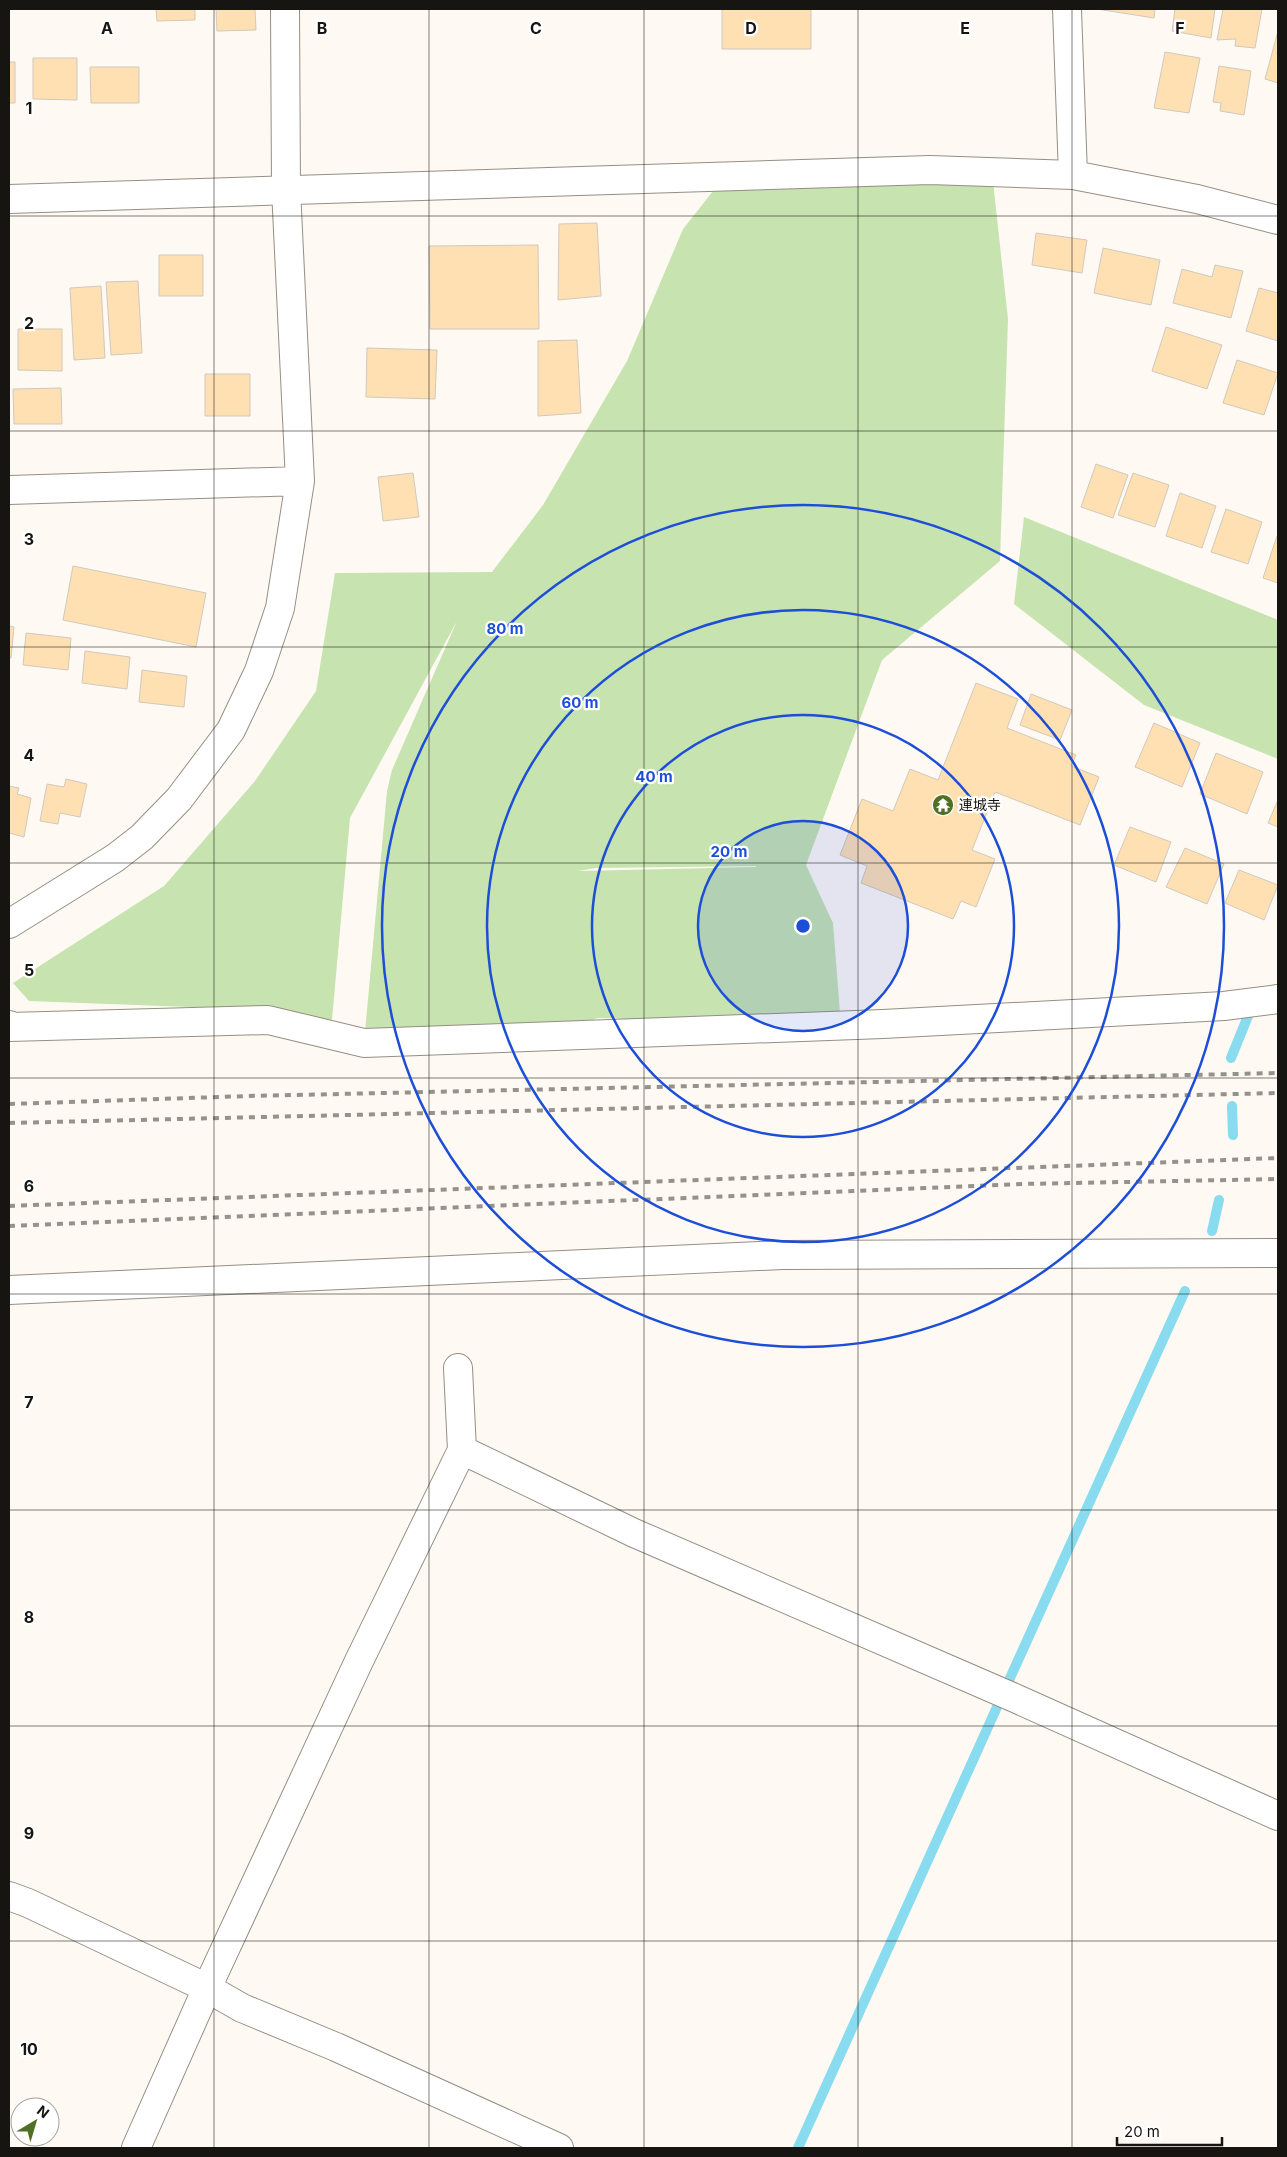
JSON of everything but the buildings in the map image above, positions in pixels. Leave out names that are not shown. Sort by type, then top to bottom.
[{"type":"street","points":[[9,924],[115,858],[142,837],[179,799],[231,730],[260,671],[280,608],[300,481],[286,190],[285,9]]},
{"type":"street","points":[[1067,9],[1073,175]]},
{"type":"street","points":[[9,199],[930,170],[1073,175],[1197,198],[1278,220]]},
{"type":"street","points":[[9,490],[300,481]]},
{"type":"street","points":[[9,1025],[9,1027],[268,1020],[364,1043],[883,1024],[1224,1006],[1278,999]]},
{"type":"street","points":[[9,1290],[783,1255],[1278,1253]]},
{"type":"street","points":[[136,2148],[207,1988],[398,1578],[462,1450],[458,1368]]},
{"type":"street","points":[[462,1450],[634,1533],[1017,1699],[1278,1816]]},
{"type":"street","points":[[9,1896],[28,1903],[207,1988],[242,2008],[336,2047],[558,2148]]},
{"type":"green space","points":[[992,172],[1008,319],[1000,561],[882,660],[806,865],[833,923],[841,1025],[598,1018],[550,1035],[364,1043],[387,791],[392,770],[457,621],[350,818],[332,1020],[272,1010],[29,1001],[13,983],[164,886],[255,781],[316,691],[335,573],[492,572],[543,505],[627,361],[683,229],[725,176]],"holes":[[[756,867],[578,871],[596,868]]]},
{"type":"green space","points":[[1024,517],[1278,620],[1278,759],[1144,705],[1014,604]]},
{"type":"waterway","points":[[1231,1058],[1248,1016]]},
{"type":"waterway","points":[[1232,1106],[1233,1135]]},
{"type":"waterway","points":[[1212,1231],[1219,1200]]},
{"type":"waterway","points":[[1006,1687],[1185,1291]]},
{"type":"waterway","points":[[798,2148],[997,1707]]},
{"type":"railway","points":[[9,1104],[249,1096],[1278,1073]]},
{"type":"railway","points":[[9,1123],[1278,1093]]},
{"type":"railway","points":[[9,1206],[1278,1158]]},
{"type":"railway","points":[[9,1226],[1021,1184],[1278,1179]]},
{"type":"place","name":"連城寺","points":[[943,805]]}]
